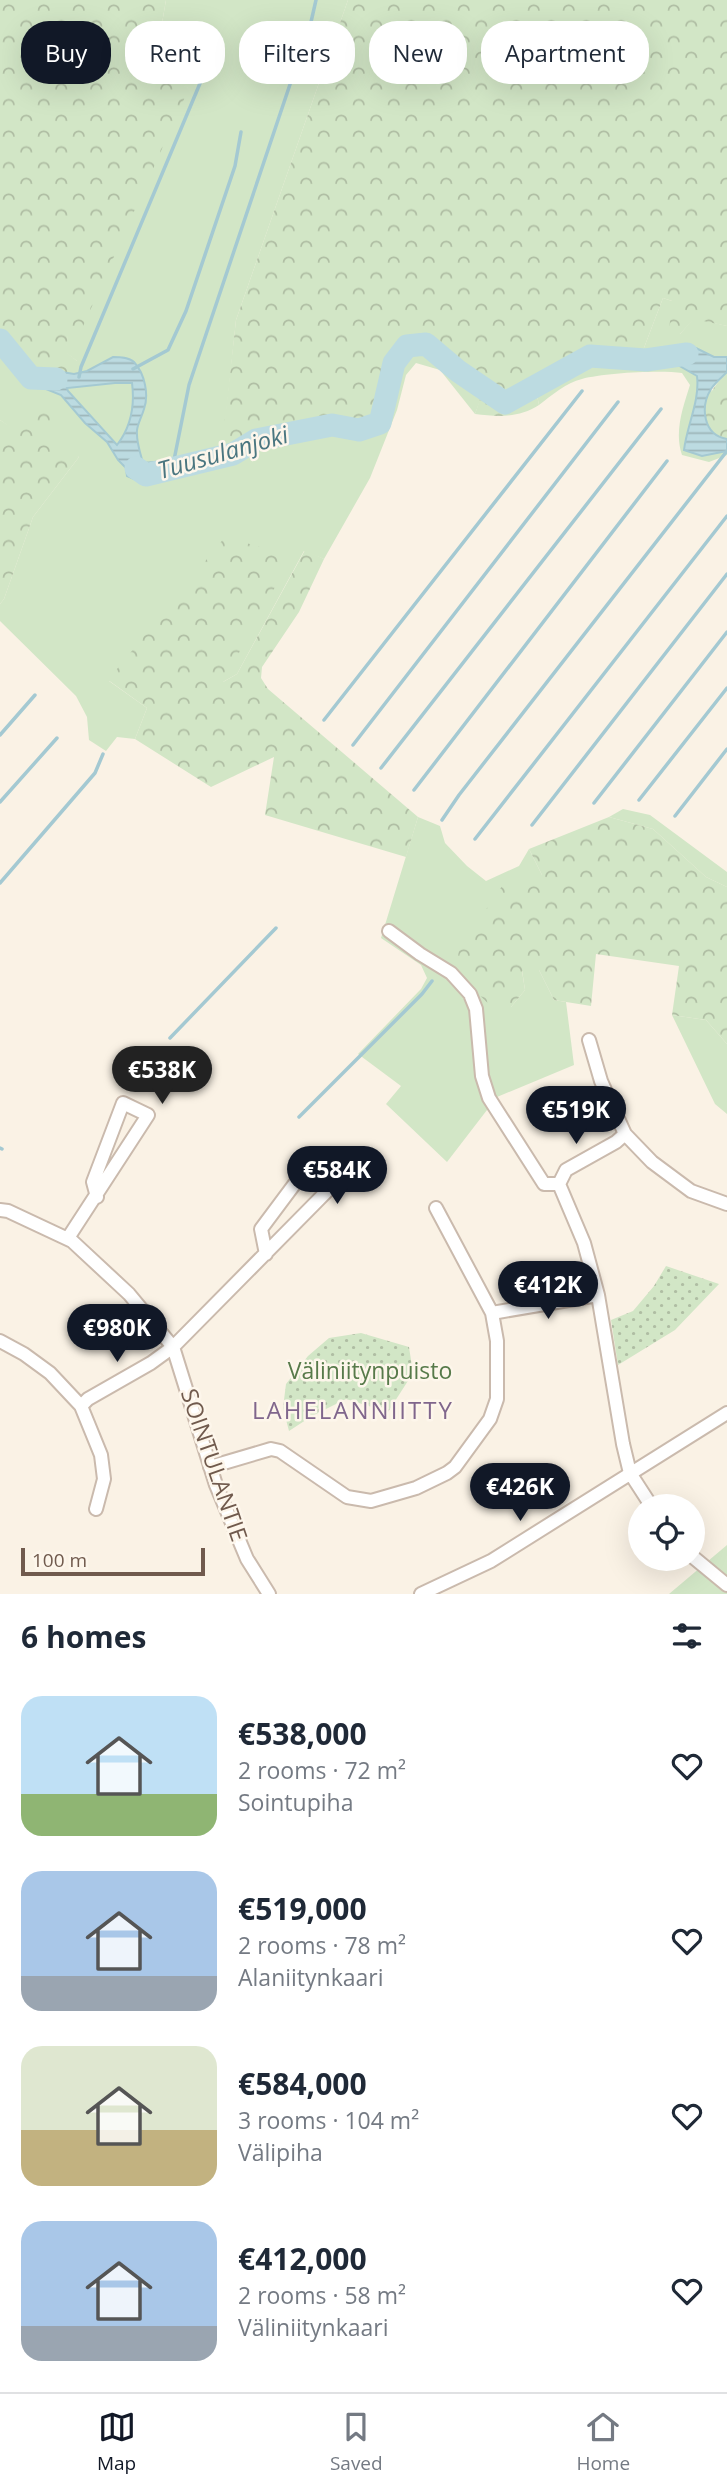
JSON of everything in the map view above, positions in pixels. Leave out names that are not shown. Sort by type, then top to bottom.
[{"type":"street","points":[[389,931],[451,973],[470,994],[476,1009],[482,1076],[489,1098],[544,1184],[559,1184]]},
{"type":"street","points":[[589,1040],[601,1081],[625,1134],[652,1162],[691,1191],[727,1204]]},
{"type":"street","points":[[68,1238],[97,1197],[148,1115],[123,1103],[93,1182],[97,1197]]},
{"type":"street","points":[[625,1134],[616,1142],[566,1170],[559,1184],[584,1243],[598,1295],[623,1444],[630,1473],[644,1494]]},
{"type":"street","points":[[81,1406],[88,1399],[151,1363],[173,1347],[266,1254],[337,1181],[326,1170],[308,1166],[261,1229],[266,1254]]},
{"type":"street","points":[[210,1467],[271,1448],[280,1451],[347,1497],[371,1501],[416,1488],[455,1467],[490,1419],[497,1399],[497,1341],[492,1313],[436,1208]]},
{"type":"street","name":"SOINTULANTIE","points":[[0,1210],[8,1211],[68,1238],[129,1294],[173,1347],[210,1467],[247,1559],[269,1594]]},
{"type":"street","points":[[492,1313],[598,1295]]},
{"type":"street","points":[[0,1341],[50,1373],[81,1406],[101,1455],[104,1479],[96,1509]]},
{"type":"street","points":[[421,1594],[491,1561],[727,1413]]},
{"type":"street","points":[[705,1567],[727,1586]]},
{"type":"green space","points":[[0,0],[166,0],[162,21],[125,21],[125,84],[178,84],[189,88],[80,333],[68,336],[66,352],[77,361],[88,383],[30,381],[0,343]]},
{"type":"green space","points":[[166,0],[348,0],[341,21],[239,21],[239,84],[319,84],[236,320],[223,444],[312,419],[361,423],[381,403],[386,355],[402,346],[425,341],[486,385],[475,414],[440,370],[416,363],[406,375],[397,410],[370,478],[324,559],[304,551],[237,674],[221,683],[109,681],[147,708],[135,739],[117,737],[106,751],[89,740],[87,717],[76,696],[0,621],[0,604],[33,517],[79,457],[11,428],[0,420],[0,343],[30,381],[77,361],[65,352],[68,335],[188,88],[176,84],[225,84],[225,21],[162,21]]},
{"type":"green space","points":[[348,0],[727,0],[727,326],[694,319],[680,334],[669,331],[672,301],[663,298],[642,353],[587,348],[534,380],[539,405],[508,416],[475,414],[485,384],[425,341],[402,346],[386,356],[377,419],[361,423],[312,419],[222,445],[236,320],[319,84],[355,84],[355,21],[341,21]]},
{"type":"green space","points":[[663,298],[672,301],[680,334],[694,318],[727,326],[727,372],[711,389],[727,442],[727,455],[709,462],[682,455],[679,429],[690,385],[682,373],[632,373],[582,379],[565,386],[539,405],[534,380],[587,348],[642,353]]},
{"type":"green space","points":[[727,372],[727,442],[714,443],[707,422],[706,405],[713,389]]},
{"type":"green space","points":[[51,407],[51,436],[79,457],[33,517],[0,604],[0,420],[11,427]]},
{"type":"green space","points":[[225,537],[292,556],[223,682],[237,674],[305,550],[324,559],[299,612],[262,667],[261,678],[268,689],[418,817],[406,857],[265,815],[274,757],[211,787],[135,739],[147,708],[108,680]]},
{"type":"green space","points":[[623,809],[650,815],[727,872],[727,887],[706,877],[653,829],[609,817]]},
{"type":"green space","points":[[418,817],[440,826],[445,843],[486,881],[519,866],[529,849],[542,875],[492,1007],[511,1007],[525,990],[522,970],[539,970],[554,1000],[566,1002],[574,1065],[497,1097],[447,1162],[386,1104],[401,1086],[358,1054],[421,989],[427,978],[421,965],[381,938]]},
{"type":"green space","points":[[609,817],[653,829],[706,877],[727,887],[727,1044],[706,1020],[672,1015],[679,966],[596,954],[591,1006],[554,1000],[539,970],[522,971],[525,990],[511,1007],[492,1007],[456,973],[459,949],[502,886],[542,875],[529,849]]},
{"type":"green space","points":[[672,1015],[706,1020],[727,1044],[727,1114],[715,1104]]},
{"type":"green space","points":[[666,1266],[719,1284],[675,1330],[618,1365],[611,1320],[633,1311],[654,1286]]},
{"type":"green space","name":"Väliniitynpuisto","points":[[361,1333],[409,1347],[413,1373],[388,1412],[346,1399],[289,1431],[283,1408],[286,1384],[308,1356],[329,1338]]},
{"type":"green space","points":[[727,1545],[727,1594],[669,1594],[696,1571],[705,1571],[705,1564]]},
{"type":"water","points":[[684,346],[696,348],[714,357],[727,357],[727,372],[711,389],[705,412],[708,426],[713,432],[727,439],[727,451],[702,456],[684,450],[697,395],[697,376],[676,364],[656,362],[657,355]]},
{"type":"water","points":[[113,357],[130,359],[138,367],[145,385],[146,397],[137,430],[138,447],[143,463],[164,461],[165,479],[134,479],[127,476],[126,468],[107,442],[85,423],[61,395],[26,381],[31,367],[74,374],[87,371]],"holes":[[[132,383],[131,416],[117,445],[67,388]]]},
{"type":"waterway","points":[[172,470],[189,385],[311,22],[316,0]]},
{"type":"waterway","points":[[79,377],[200,84]]},
{"type":"waterway","points":[[133,369],[168,350],[186,311],[235,166],[241,132]]},
{"type":"waterway","name":"Tuusulanjoki","points":[[0,340],[31,378],[56,379]]},
{"type":"waterway","name":"Tuusulanjoki","points":[[136,468],[146,475],[233,454],[256,440],[332,425],[359,430],[380,423],[394,363],[407,346],[426,344],[458,371],[505,403],[590,356],[646,360],[687,354]]},
{"type":"waterway","points":[[324,720],[582,391]]},
{"type":"waterway","points":[[353,745],[618,402]]},
{"type":"waterway","points":[[381,768],[661,409]]},
{"type":"waterway","points":[[442,820],[727,451]]},
{"type":"waterway","points":[[414,790],[667,461]]},
{"type":"waterway","points":[[475,839],[727,516]]},
{"type":"waterway","points":[[532,825],[727,574]]},
{"type":"waterway","points":[[594,803],[727,632]]},
{"type":"waterway","points":[[639,800],[727,688]]},
{"type":"waterway","points":[[0,735],[35,695]]},
{"type":"waterway","points":[[0,802],[57,738]]},
{"type":"waterway","points":[[675,816],[727,749]]},
{"type":"waterway","points":[[0,883],[95,773],[103,754]]},
{"type":"waterway","points":[[170,1038],[276,928]]},
{"type":"waterway","points":[[299,1117],[432,981]]},
{"type":"district","name":"LAHELANNIITTY","points":[[353,1411]]}]
